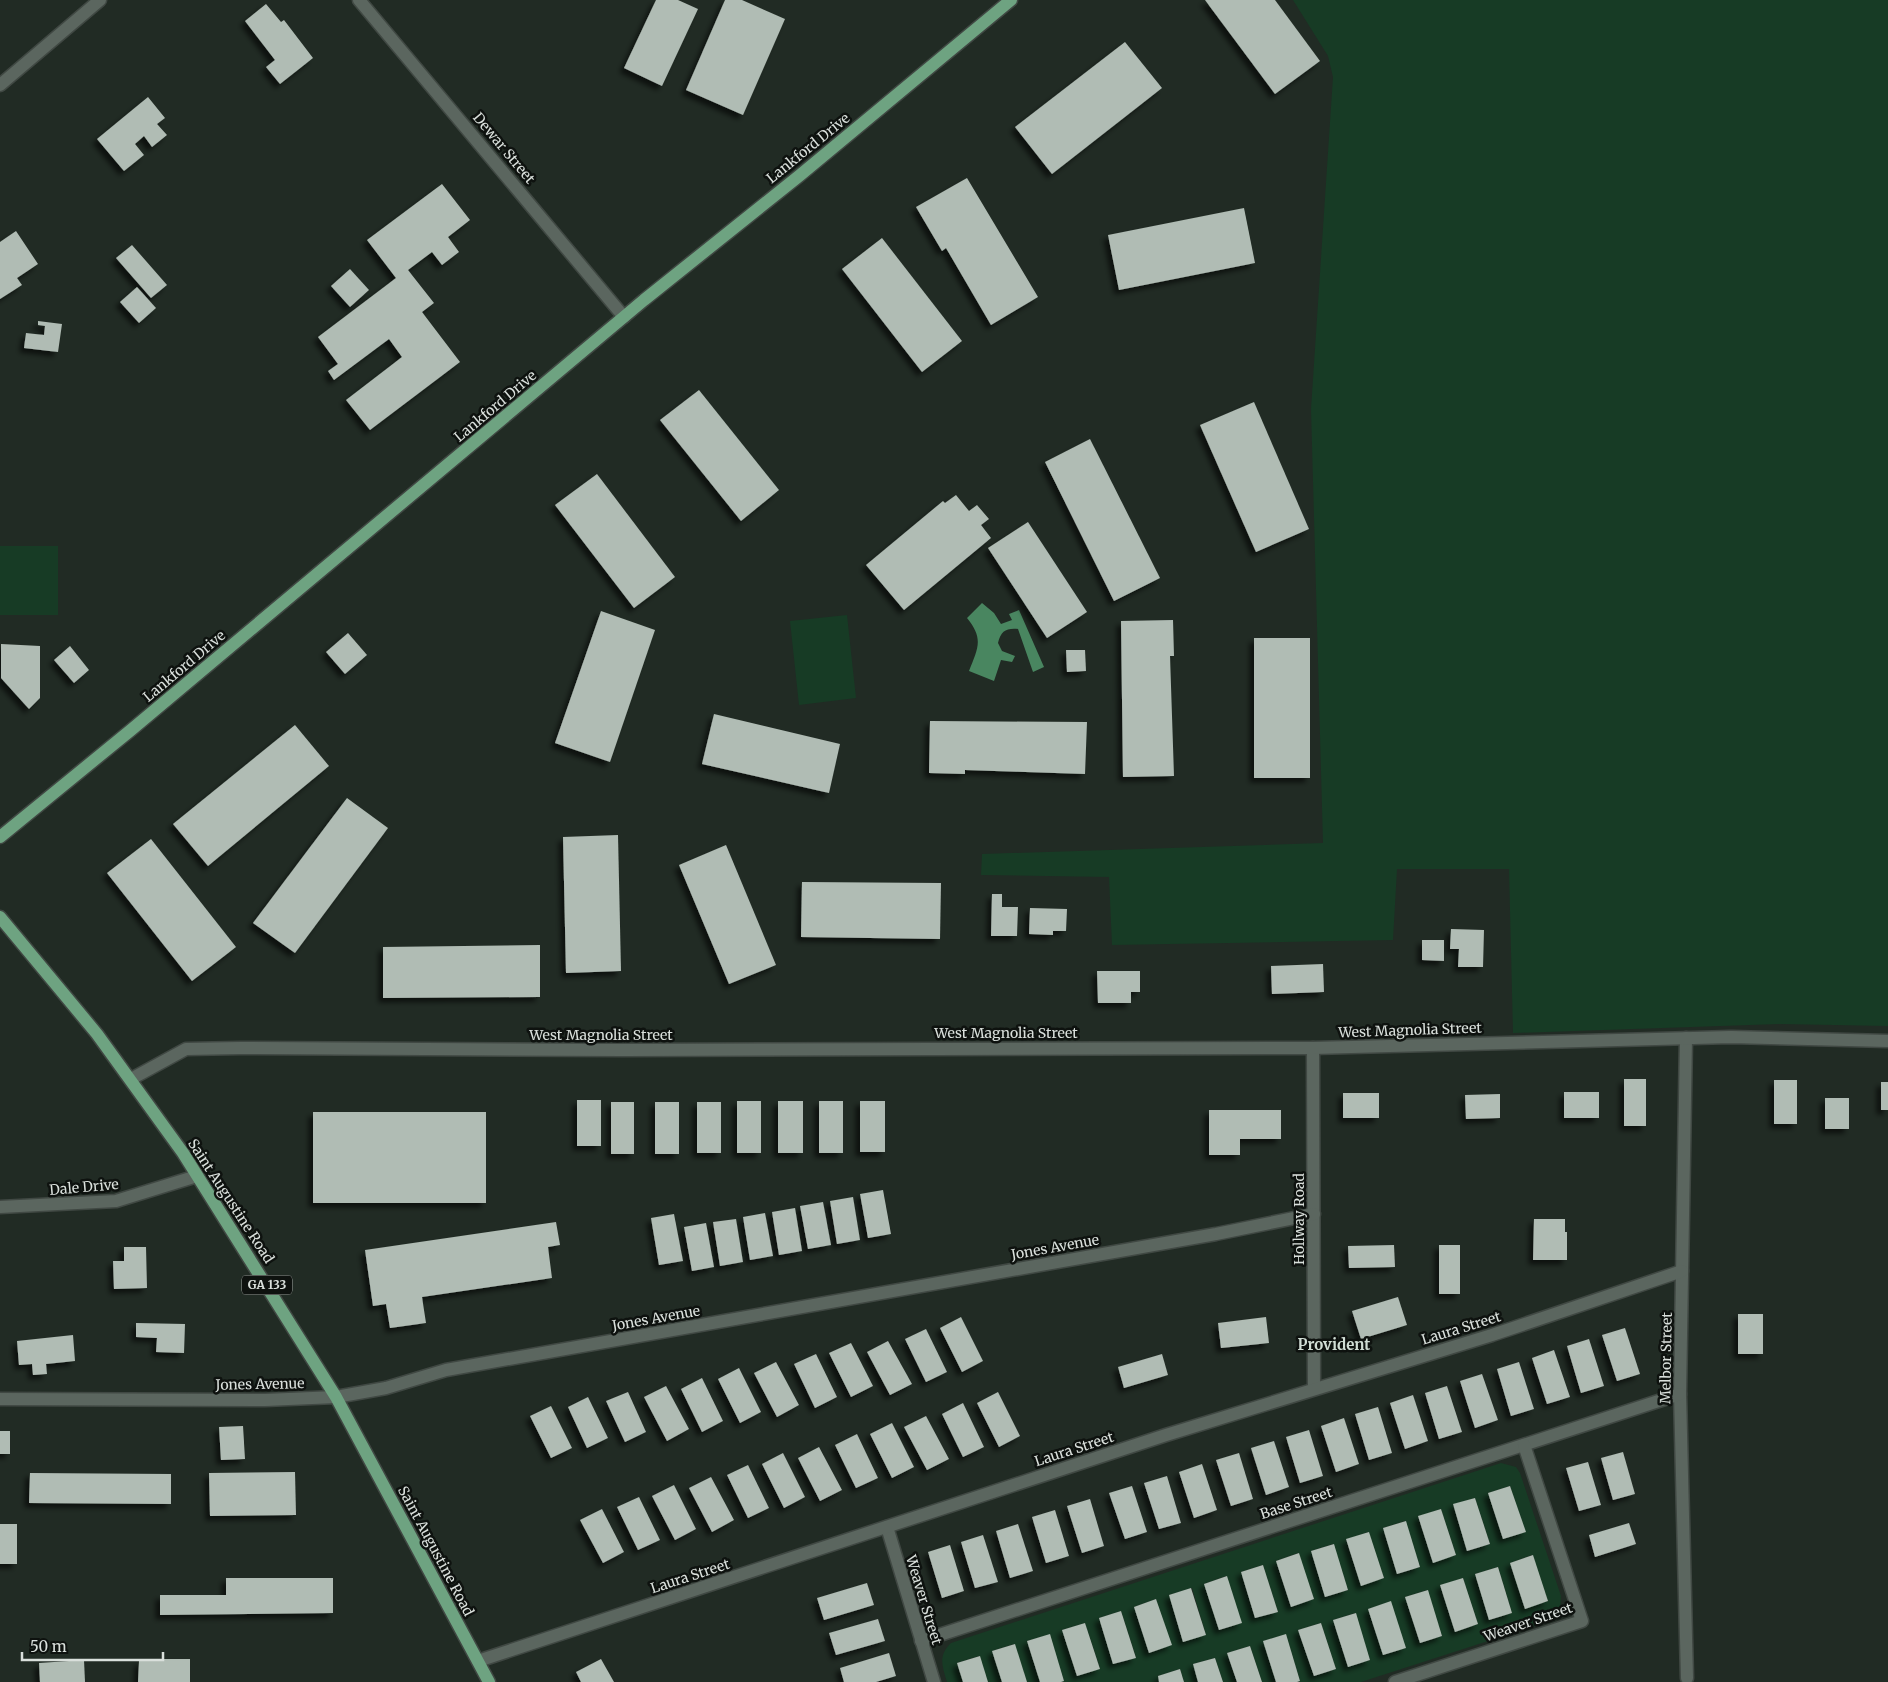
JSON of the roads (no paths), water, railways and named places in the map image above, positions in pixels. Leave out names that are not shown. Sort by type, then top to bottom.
[{"type":"main road","name":"Lankford Drive","points":[[0,837],[131,730],[624,317],[1011,0]]},
{"type":"main road","name":"Saint Augustine Road","points":[[0,916],[97,1034],[131,1079],[197,1176],[336,1397],[489,1682]]},
{"type":"street","points":[[0,84],[100,0]]},
{"type":"street","name":"Dewar Street","points":[[359,0],[624,317]]},
{"type":"street","name":"West Magnolia Street","points":[[131,1079],[186,1050],[240,1048],[623,1050],[1312,1048],[1686,1038],[1888,1041]]},
{"type":"street","name":"Melbor Street","points":[[1686,1038],[1680,1394],[1687,1678]]},
{"type":"street","name":"Hollway Road","points":[[1312,1048],[1314,1389]]},
{"type":"street","name":"Dale Drive","points":[[0,1207],[116,1201],[197,1176]]},
{"type":"street","name":"Jones Avenue","points":[[0,1400],[265,1400],[336,1397],[386,1388],[446,1370],[1216,1234],[1314,1214]]},
{"type":"street","name":"Laura Street","points":[[478,1661],[1166,1435],[1492,1335],[1682,1271]]},
{"type":"street","name":"Base Street","points":[[921,1641],[1680,1394]]},
{"type":"street","name":"Weaver Street","points":[[1395,1682],[1582,1621],[1524,1445]]},
{"type":"street","name":"Weaver Street","points":[[886,1527],[934,1682]]},
{"type":"district","name":"Provident","points":[[1334,1345]]}]
